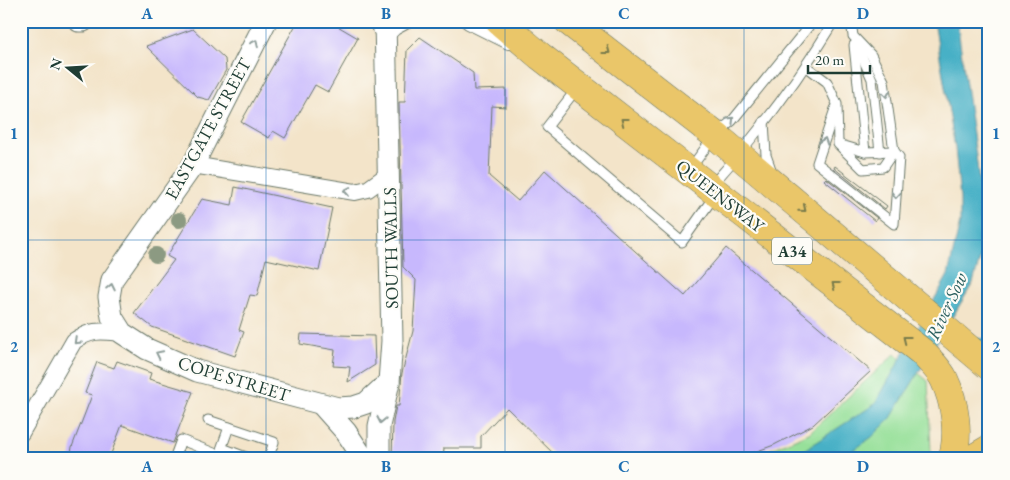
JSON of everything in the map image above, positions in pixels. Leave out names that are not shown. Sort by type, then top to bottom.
[{"type":"highway","name":"QUEENSWAY","points":[[499,21],[540,56],[922,352],[944,378],[953,412],[957,444],[952,459]]},
{"type":"highway","name":"A34","points":[[568,21],[715,135],[982,361]]},
{"type":"highway","points":[[972,459],[989,450]]},
{"type":"street","name":"EASTGATE STREET","points":[[122,333],[112,317],[109,297],[112,280],[193,165],[266,21]]},
{"type":"street","name":"SOUTH WALLS","points":[[379,459],[379,426],[389,382],[393,322],[390,173],[382,26],[394,27],[405,21]]},
{"type":"street","points":[[469,21],[540,56]]},
{"type":"street","points":[[193,165],[356,192],[368,189],[390,173]]},
{"type":"street","points":[[21,433],[74,341],[87,332],[98,330],[122,333]]},
{"type":"street","name":"COPE STREET","points":[[122,333],[154,352],[197,371],[338,408],[354,407],[374,397],[389,382]]},
{"type":"street","points":[[322,405],[346,432],[364,459]]},
{"type":"lane","points":[[579,86],[547,127],[682,242],[705,184],[715,135],[732,120],[812,21]]},
{"type":"lane","points":[[705,184],[738,155],[806,66],[834,21]]},
{"type":"lane","points":[[850,21],[865,152]]},
{"type":"lane","points":[[837,104],[817,162],[894,224],[899,156],[894,151],[884,81],[871,55],[853,36]]},
{"type":"lane","points":[[853,36],[872,79],[880,152]]},
{"type":"lane","points":[[806,66],[827,82],[837,104],[838,144],[863,169],[883,167],[894,151]]},
{"type":"lane","points":[[764,121],[766,155],[778,188]]},
{"type":"lane","points":[[838,144],[865,152],[894,151]]},
{"type":"lane","points":[[208,420],[274,442],[268,459]]},
{"type":"lane","points":[[220,454],[229,427]]},
{"type":"lane","points":[[174,459],[181,440],[220,454],[251,459]]},
{"type":"green space","points":[[895,354],[928,381],[931,454],[929,459],[748,459],[809,433]]},
{"type":"water","name":"River Sow","points":[[934,21],[957,21],[977,163],[984,232],[980,259],[973,283],[891,418],[872,437],[841,459],[790,459],[875,404],[948,275],[960,222],[960,198],[955,148]]},
{"type":"building","points":[[298,21],[329,21],[358,38],[328,92],[315,85],[285,138],[273,131],[269,138],[241,122]]},
{"type":"building","points":[[193,29],[225,59],[226,70],[209,100],[198,97],[146,46]]},
{"type":"building","points":[[420,37],[473,73],[474,90],[506,89],[506,107],[492,106],[489,176],[518,201],[545,170],[685,296],[726,248],[871,371],[813,425],[774,445],[736,459],[559,459],[507,408],[481,436],[481,448],[444,448],[443,459],[392,459],[393,422],[396,406],[399,406],[402,373],[413,331],[416,280],[403,267],[399,102],[405,102],[407,50]]},
{"type":"building","points":[[835,166],[887,206],[885,209],[834,168]]},
{"type":"building","points":[[826,178],[877,218],[875,221],[824,180]]},
{"type":"building","points":[[235,187],[332,208],[319,271],[266,259],[257,296],[250,295],[239,330],[244,332],[235,356],[152,327],[134,313],[174,260],[167,256],[202,199],[232,205]]},
{"type":"building","points":[[301,334],[374,336],[375,365],[348,382],[350,367],[333,366],[335,350],[300,344]]},
{"type":"building","points":[[117,361],[151,373],[149,379],[193,392],[173,443],[122,425],[109,459],[70,459],[72,447],[92,395],[85,393],[97,362],[114,368]]},
{"type":"waterway","points":[[973,341],[989,341]]}]
